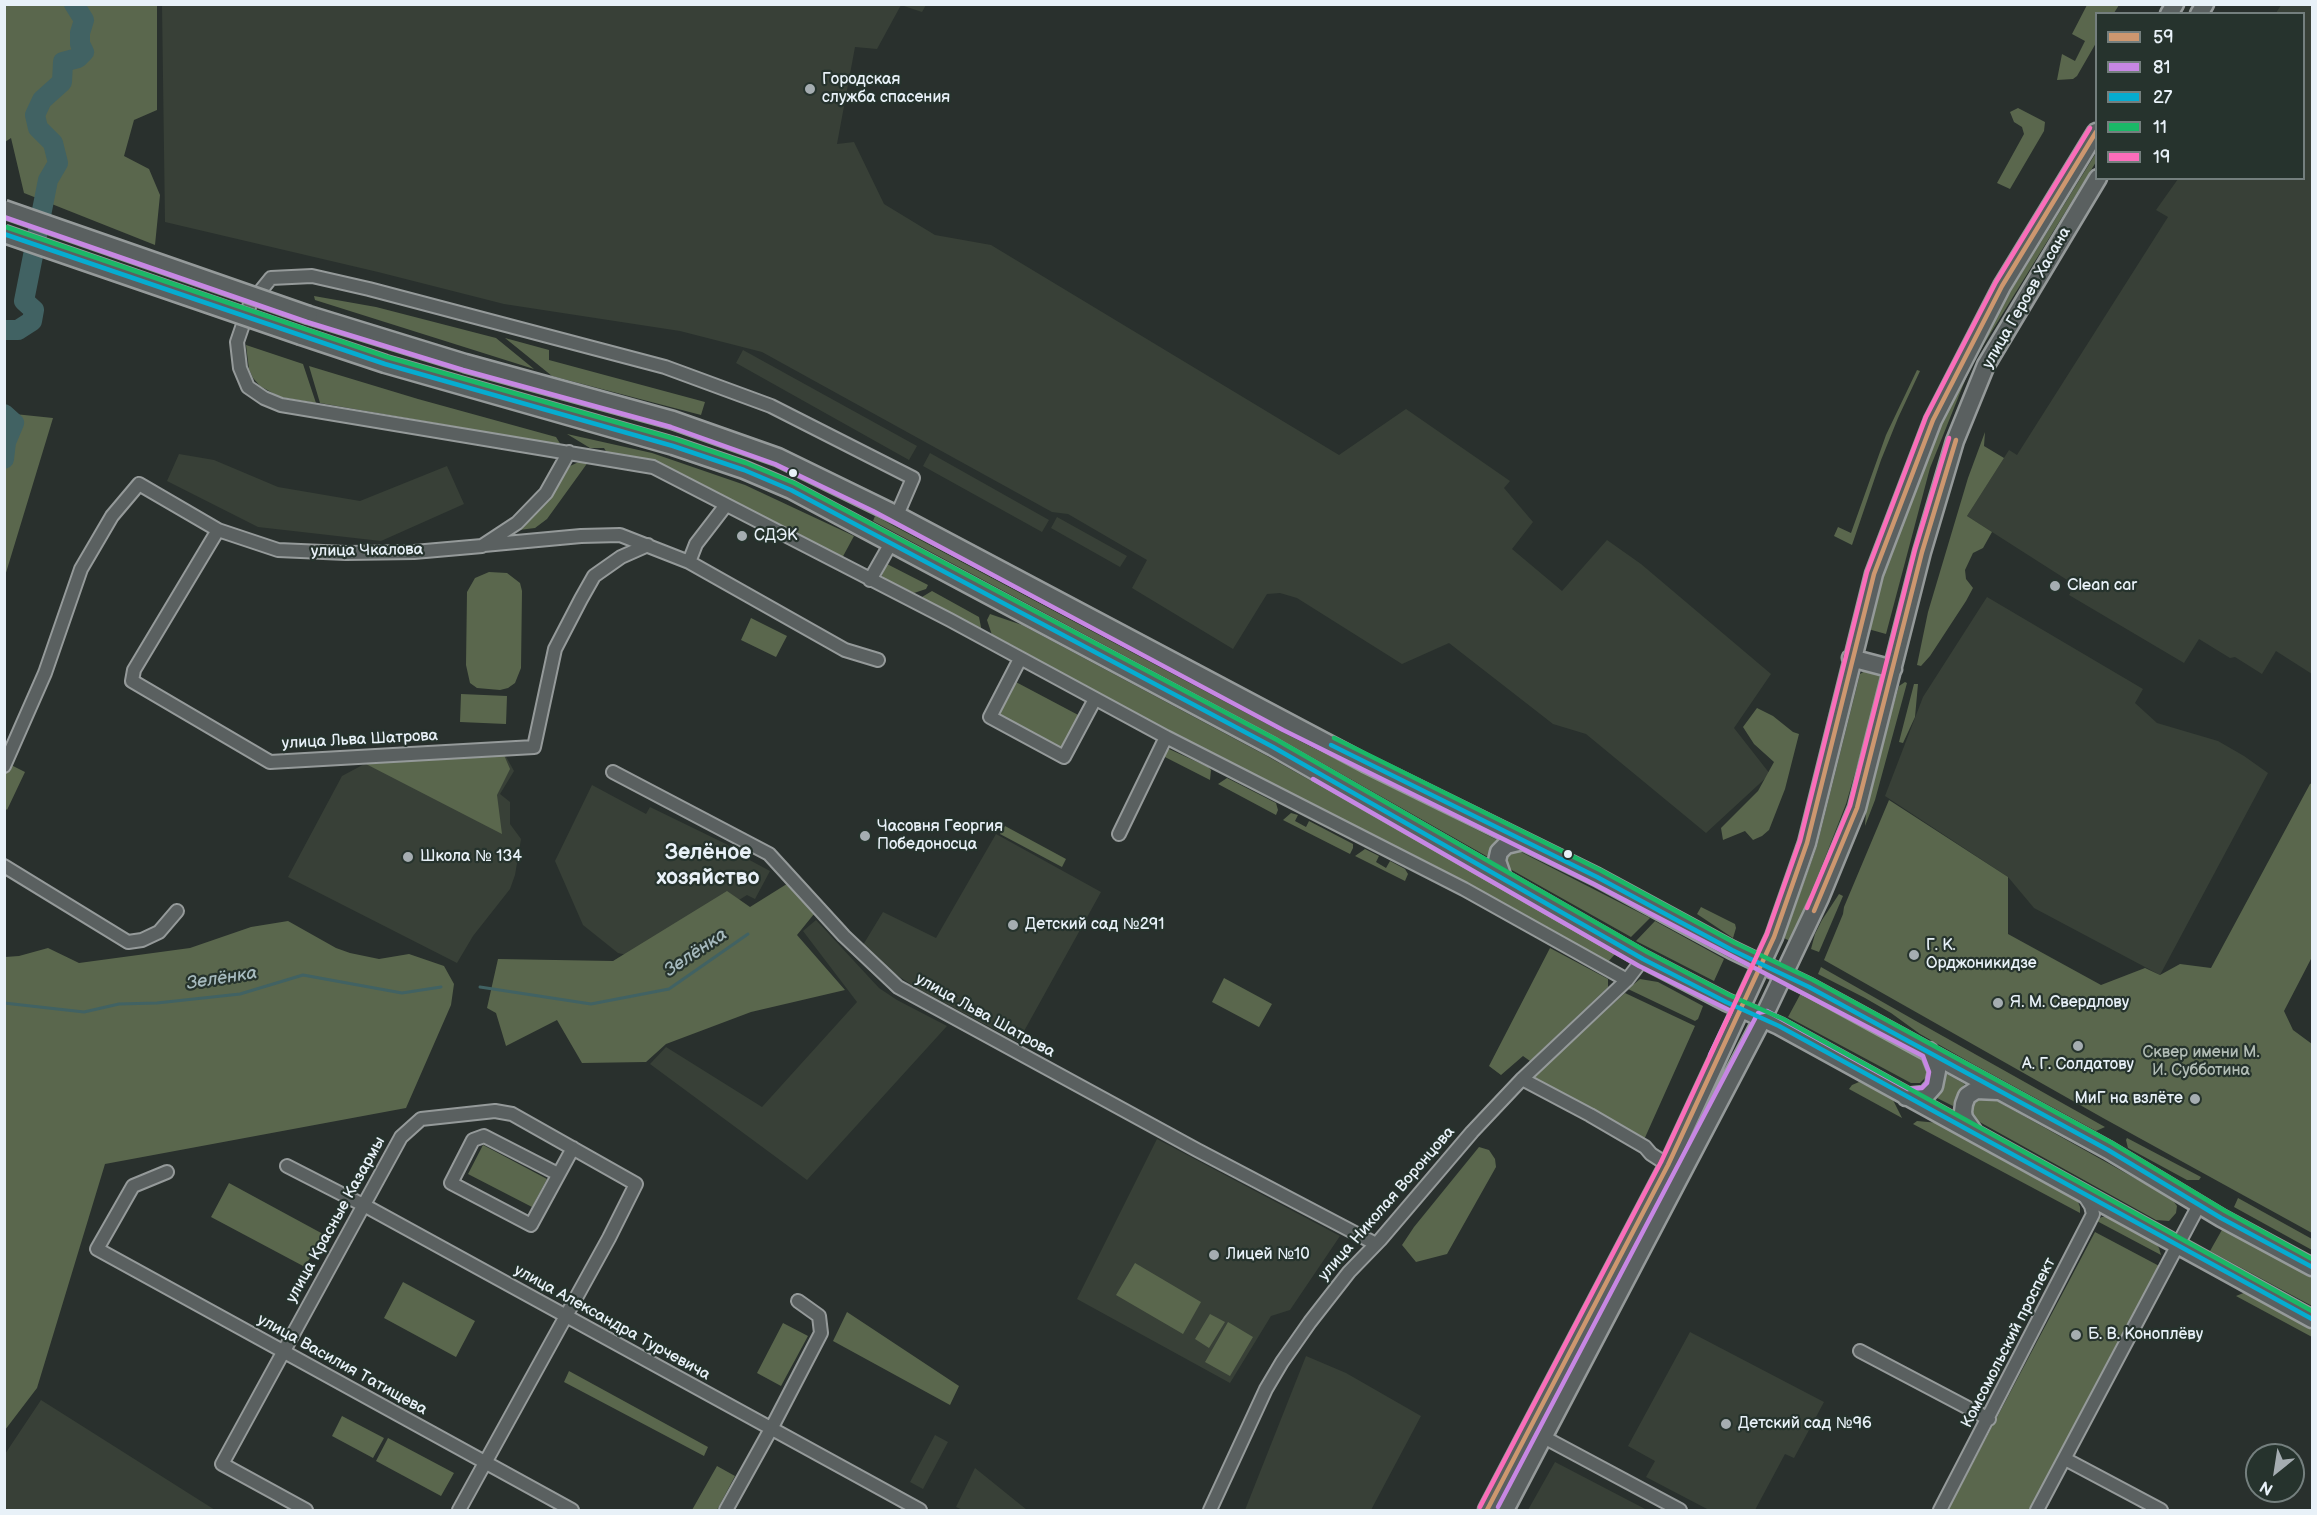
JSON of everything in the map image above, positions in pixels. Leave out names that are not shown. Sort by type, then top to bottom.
[{"type":"main road","name":"улица Героев Хасана","points":[[1505,1510],[1537,1434],[1668,1165],[1762,964],[1788,900],[1807,843],[1851,658],[1874,574],[1933,420],[2001,286],[2095,135]]},
{"type":"main road","name":"улица Героев Хасана","points":[[1487,1510],[1537,1434],[1763,1018],[1820,898],[1857,808],[1922,552],[1955,441],[1986,365],[2096,180]]},
{"type":"main road","points":[[4,209],[309,315],[465,363],[673,420],[778,457],[897,515],[1287,723],[1598,877],[1784,975],[2002,1091],[2108,1150],[2199,1205],[2313,1267]]},
{"type":"main road","points":[[4,234],[385,364],[673,446],[744,470],[791,490],[1273,747],[1643,959],[1726,1002],[1763,1018],[2313,1319]]},
{"type":"main road","points":[[1851,658],[1893,669]]},
{"type":"main road","points":[[1503,878],[1497,861],[1498,852],[1506,845],[1523,841]]},
{"type":"main road","points":[[1906,1097],[1926,1095],[1934,1086],[1937,1071],[1929,1052]]},
{"type":"main road","points":[[1974,1132],[1964,1118],[1964,1104],[1967,1096],[1976,1090],[2002,1091]]},
{"type":"street","points":[[897,515],[913,478],[771,406],[665,367],[312,276],[271,278],[250,304],[237,342],[240,368],[248,387],[264,398],[281,405],[653,467],[1166,737],[1464,889],[1628,980]]},
{"type":"street","name":"улица Чкалова","points":[[4,765],[45,673],[81,569],[112,516],[139,484],[218,530],[278,550],[346,553],[414,552],[482,546],[517,523],[546,493],[569,452]]},
{"type":"street","points":[[689,562],[696,544],[726,505]]},
{"type":"street","name":"улица Льва Шатрова","points":[[218,530],[134,670],[132,681],[270,762],[534,747],[555,650],[581,599],[594,576],[621,557],[648,544]]},
{"type":"street","points":[[482,546],[580,536],[620,535],[648,544],[689,562],[845,650],[878,660]]},
{"type":"street","points":[[870,580],[891,543]]},
{"type":"street","points":[[1020,659],[990,717],[1064,757],[1095,699]]},
{"type":"street","points":[[1119,834],[1166,737]]},
{"type":"street","name":"улица Льва Шатрова","points":[[614,772],[769,854],[844,936],[898,987],[1197,1150],[1376,1244]]},
{"type":"street","points":[[4,866],[128,942],[142,940],[159,932],[177,911]]},
{"type":"street","name":"улица Николая Воронцова","points":[[1210,1510],[1266,1389],[1282,1362],[1349,1272],[1376,1244],[1472,1132],[1522,1079],[1628,980],[1643,959]]},
{"type":"street","points":[[1522,1079],[1645,1147],[1651,1154],[1668,1165]]},
{"type":"street","name":"улица Красные Казармы","points":[[306,1510],[222,1464],[401,1137],[421,1119],[495,1111],[512,1114],[573,1148]]},
{"type":"street","points":[[459,1510],[609,1238],[636,1184],[573,1148],[531,1225],[451,1183],[473,1140],[484,1136],[558,1174]]},
{"type":"street","name":"улица Александра Турчевича","points":[[287,1166],[920,1510]]},
{"type":"street","name":"улица Василия Татищева","points":[[167,1172],[133,1186],[97,1249],[572,1510]]},
{"type":"street","name":"Комсомольский проспект","points":[[1940,1510],[2093,1214],[2091,1206],[2079,1190]]},
{"type":"street","points":[[2037,1510],[2199,1205]]},
{"type":"street","points":[[726,1510],[821,1333],[819,1316],[798,1301]]},
{"type":"street","points":[[1860,1351],[1989,1419]]},
{"type":"street","points":[[1537,1434],[1680,1510]]},
{"type":"street","points":[[2065,1459],[2161,1510]]},
{"type":"shaded area","points":[[162,5],[901,5],[877,49],[855,47],[837,144],[854,142],[884,204],[935,235],[991,245],[1339,455],[1406,409],[1510,481],[1504,488],[1533,522],[1512,549],[1562,591],[1607,540],[1641,564],[1771,674],[1734,728],[1770,774],[1706,833],[1586,734],[1553,724],[1449,643],[1402,664],[1297,598],[1280,593],[1267,594],[1233,649],[1132,588],[1147,560],[1068,514],[1052,512],[762,352],[680,331],[504,304],[165,222]]},
{"type":"shaded area","points":[[901,5],[926,5],[922,12]]},
{"type":"shaded area","points":[[2281,5],[2312,5],[2312,674],[2276,651],[2262,674],[2199,639],[2184,663],[2069,595],[2075,585],[1967,516],[2009,450],[2017,455],[2168,217],[2156,210],[2177,180],[2305,180],[2305,12],[2277,12]]},
{"type":"shaded area","points":[[743,350],[917,446],[909,460],[736,363]]},
{"type":"shaded area","points":[[930,453],[1049,520],[1042,532],[923,466]]},
{"type":"shaded area","points":[[179,454],[214,460],[278,487],[360,501],[447,466],[464,504],[381,541],[258,527],[167,481]]},
{"type":"shaded area","points":[[1057,517],[1127,556],[1120,567],[1051,528]]},
{"type":"shaded area","points":[[1987,597],[2143,689],[2135,703],[2157,723],[2218,741],[2268,773],[2160,975],[2034,908],[2008,877],[1885,796],[1923,697]]},
{"type":"shaded area","name":"Школа № 134","points":[[504,753],[514,771],[500,794],[510,802],[510,824],[521,839],[515,875],[510,889],[473,936],[457,963],[288,877],[342,776],[370,761]]},
{"type":"shaded area","points":[[592,785],[646,814],[650,807],[726,844],[742,856],[770,871],[755,899],[747,895],[644,959],[618,953],[583,925],[555,861]]},
{"type":"shaded area","name":"Детский сад №291","points":[[996,834],[1101,892],[1018,1042],[920,990],[887,969],[863,945],[883,912],[936,938]]},
{"type":"shaded area","points":[[816,920],[879,988],[947,1026],[807,1180],[650,1064],[666,1047],[762,1107],[857,1002],[803,931]]},
{"type":"shaded area","name":"Лицей №10","points":[[1157,1139],[1340,1236],[1290,1310],[1271,1316],[1230,1383],[1077,1299]]},
{"type":"shaded area","name":"Детский сад №96","points":[[1690,1332],[1824,1402],[1794,1458],[1785,1454],[1755,1510],[1709,1510],[1646,1477],[1655,1461],[1628,1446]]},
{"type":"shaded area","points":[[1306,1356],[1346,1373],[1421,1416],[1371,1510],[1245,1510]]},
{"type":"shaded area","points":[[41,1400],[215,1510],[5,1510],[5,1454]]},
{"type":"shaded area","points":[[935,1435],[948,1442],[923,1489],[910,1482]]},
{"type":"shaded area","points":[[1555,1462],[1647,1510],[1528,1510]]},
{"type":"shaded area","points":[[975,1468],[1027,1510],[963,1510],[956,1507]]},
{"type":"green space","points":[[5,4],[157,5],[157,110],[134,120],[124,156],[149,169],[160,195],[155,245],[24,193],[11,138],[5,142]]},
{"type":"green space","points":[[2087,5],[2119,5],[2115,12],[2095,12],[2095,45],[2077,76],[2073,79],[2057,80],[2062,54],[2075,61],[2085,41],[2072,34]]},
{"type":"green space","points":[[2018,108],[2045,122],[2044,131],[2010,189],[1997,183],[2024,134],[2022,127],[2014,122],[2010,112]]},
{"type":"green space","points":[[2095,155],[2095,164],[1979,352],[1966,378],[1930,468],[1886,634],[1868,629],[1879,587],[1928,449],[1972,354]]},
{"type":"green space","points":[[314,296],[376,307],[496,338],[534,369],[315,300]]},
{"type":"green space","points":[[505,338],[549,350],[549,360],[705,402],[701,415],[552,376]]},
{"type":"green space","points":[[246,345],[303,364],[316,403],[280,397],[260,386],[249,369]]},
{"type":"green space","points":[[309,366],[556,437],[561,445],[320,403]]},
{"type":"green space","points":[[1917,370],[1920,371],[1881,460],[1852,545],[1834,536],[1838,527],[1851,533],[1886,435]]},
{"type":"green space","points":[[4,413],[53,418],[5,576]]},
{"type":"green space","points":[[1985,432],[1984,446],[2004,458],[1967,516],[1992,532],[1983,548],[1973,553],[1965,570],[1966,579],[1973,588],[1966,601],[1930,656],[1921,666],[1917,665],[1928,612],[1968,478]]},
{"type":"green space","points":[[567,434],[652,453],[745,485],[854,536],[841,560],[667,468],[607,453],[604,448],[590,448]]},
{"type":"green space","points":[[583,460],[588,462],[547,519],[535,528],[519,530],[554,489],[570,466]]},
{"type":"green space","points":[[875,516],[1282,732],[1497,840],[1488,857],[1278,738],[873,521]]},
{"type":"green space","points":[[887,564],[928,585],[926,589],[914,593],[897,585],[894,588],[883,580],[882,575]]},
{"type":"green space","points":[[489,572],[507,573],[520,583],[522,591],[521,668],[515,683],[500,690],[477,688],[470,683],[466,665],[467,592],[475,578]]},
{"type":"green space","points":[[932,591],[979,617],[983,637],[917,600]]},
{"type":"green space","points":[[990,614],[1022,625],[1267,756],[1616,953],[1607,963],[1021,656],[1023,651],[992,635],[987,620]]},
{"type":"green space","points":[[751,618],[787,636],[776,657],[741,640]]},
{"type":"green space","points":[[1865,671],[1879,675],[1882,680],[1846,804],[1790,941],[1784,938],[1817,846],[1860,674]]},
{"type":"green space","points":[[1014,681],[1082,717],[1063,753],[995,717]]},
{"type":"green space","points":[[1907,683],[1875,800],[1865,826],[1867,797],[1899,686]]},
{"type":"green space","points":[[1914,684],[1918,684],[1915,717],[1903,743],[1899,742]]},
{"type":"green space","points":[[461,694],[507,696],[506,724],[460,722]]},
{"type":"green space","points":[[1757,708],[1799,734],[1785,789],[1769,830],[1762,836],[1753,840],[1745,831],[1723,840],[1721,828],[1758,791],[1774,762],[1754,744],[1743,727]]},
{"type":"green space","points":[[1169,749],[1208,767],[1211,770],[1210,780],[1161,755]]},
{"type":"green space","points":[[504,755],[510,769],[497,795],[502,834],[366,764]]},
{"type":"green space","points":[[9,764],[25,772],[7,810],[5,808],[5,774]]},
{"type":"green space","points":[[1227,778],[1276,803],[1278,810],[1276,815],[1218,784]]},
{"type":"green space","name":"Сквер имени М. И. Субботина","points":[[2312,783],[2312,957],[2284,1011],[2293,1030],[2312,1044],[2312,1233],[1824,960],[1889,800],[2008,877],[2008,934],[2101,985],[2145,968],[2160,975],[2180,964],[2211,968]]},
{"type":"green space","points":[[1291,813],[1298,815],[1295,821],[1306,827],[1309,821],[1353,844],[1350,854],[1283,820]]},
{"type":"green space","points":[[1005,826],[1066,859],[1062,867],[1000,834]]},
{"type":"green space","points":[[1365,849],[1379,856],[1376,862],[1386,868],[1390,861],[1405,869],[1408,874],[1405,881],[1355,856]]},
{"type":"green space","points":[[1519,851],[1650,918],[1631,937],[1510,869],[1506,861],[1509,853]]},
{"type":"green space","points":[[790,882],[814,914],[797,935],[845,990],[751,1012],[666,1044],[646,1062],[582,1063],[557,1020],[506,1046],[496,1013],[487,1008],[498,959],[613,961],[727,891],[750,907]]},
{"type":"green space","points":[[1839,894],[1843,896],[1819,952],[1811,949],[1822,920]]},
{"type":"green space","points":[[1701,907],[1735,924],[1733,938],[1697,914]]},
{"type":"green space","points":[[288,921],[336,948],[350,953],[379,959],[409,954],[444,966],[454,984],[451,1005],[406,1108],[105,1164],[37,1388],[5,1430],[5,957],[19,956],[48,948],[79,963],[190,948],[251,927]]},
{"type":"green space","points":[[1655,921],[1724,959],[1714,981],[1636,941]]},
{"type":"green space","points":[[1550,948],[1608,979],[1608,987],[1530,1061],[1523,1056],[1501,1075],[1489,1066]]},
{"type":"green space","points":[[1821,967],[2105,1127],[2096,1131],[1973,1064],[1920,1034],[1891,1013],[1818,974]]},
{"type":"green space","points":[[1224,978],[1272,1004],[1259,1027],[1212,1002]]},
{"type":"green space","points":[[1640,979],[1658,982],[1703,1006],[1698,1019],[1695,1021],[1628,989]]},
{"type":"green space","points":[[1625,993],[1695,1026],[1643,1142],[1531,1080]]},
{"type":"green space","points":[[1801,993],[1924,1060],[1929,1071],[1927,1076],[1920,1083],[1911,1083],[1788,1017]]},
{"type":"green space","points":[[1945,1073],[1965,1084],[1958,1092],[1953,1106],[1933,1096],[1943,1084]]},
{"type":"green space","points":[[1859,1082],[1892,1098],[1902,1118],[1849,1089]]},
{"type":"green space","points":[[1988,1096],[2172,1199],[2177,1206],[2176,1213],[2169,1221],[2156,1220],[1976,1120],[1971,1109],[1974,1101]]},
{"type":"green space","points":[[1917,1121],[1939,1123],[2077,1199],[2080,1213],[1913,1124]]},
{"type":"green space","points":[[2127,1138],[2201,1177],[2199,1180],[2187,1180],[2128,1148]]},
{"type":"green space","points":[[483,1145],[547,1179],[532,1207],[468,1174]]},
{"type":"green space","points":[[1479,1147],[1489,1150],[1495,1159],[1496,1167],[1447,1254],[1416,1262],[1402,1245]]},
{"type":"green space","points":[[229,1183],[323,1234],[305,1267],[211,1217]]},
{"type":"green space","points":[[2238,1198],[2312,1239],[2312,1250],[2234,1207]]},
{"type":"green space","points":[[2110,1217],[2153,1240],[2161,1255],[2095,1220]]},
{"type":"green space","points":[[2223,1228],[2312,1276],[2312,1306],[2210,1251]]},
{"type":"green space","points":[[2095,1232],[2163,1268],[2032,1510],[1948,1510]]},
{"type":"green space","points":[[1135,1263],[1201,1302],[1183,1334],[1116,1295]]},
{"type":"green space","points":[[403,1282],[475,1321],[456,1357],[384,1318]]},
{"type":"green space","points":[[2246,1292],[2312,1329],[2312,1337],[2236,1296]]},
{"type":"green space","points":[[847,1312],[959,1386],[950,1405],[833,1341]]},
{"type":"green space","points":[[1210,1314],[1225,1322],[1209,1348],[1195,1339]]},
{"type":"green space","points":[[1228,1322],[1253,1337],[1230,1376],[1205,1362]]},
{"type":"green space","points":[[783,1323],[808,1336],[781,1386],[757,1373]]},
{"type":"green space","points":[[569,1371],[708,1447],[704,1456],[564,1382]]},
{"type":"green space","points":[[342,1416],[384,1438],[373,1458],[332,1436]]},
{"type":"green space","points":[[388,1438],[454,1473],[441,1496],[376,1461]]},
{"type":"green space","points":[[717,1466],[735,1476],[717,1510],[692,1510]]},
{"type":"waterway","points":[[4,330],[18,330],[32,321],[34,310],[24,301],[48,180],[58,163],[53,143],[38,128],[35,115],[42,100],[62,82],[63,62],[78,58],[84,52],[80,44],[80,33],[84,20],[74,4]]},
{"type":"waterway","points":[[4,414],[14,423],[6,442],[4,459]]},
{"type":"waterway","name":"Зелёнка","points":[[480,987],[591,1004],[669,989],[748,934]]},
{"type":"waterway","name":"Зелёнка","points":[[4,1003],[84,1012],[119,1004],[157,1003],[240,994],[303,975],[402,993],[441,987]]},
{"type":"transit line","name":"19","points":[[1480,1507],[1661,1162],[1767,934],[1800,841],[1867,572],[1926,417],[1996,282],[2090,128]]},
{"type":"transit line","name":"59","points":[[1487,1510],[1668,1165],[1774,937],[1807,843],[1874,574],[1933,420],[2002,286],[2095,134]]},
{"type":"transit line","name":"81","points":[[4,217],[307,322],[463,370],[671,427],[775,464],[873,511],[1283,730],[1594,884],[1923,1056],[1929,1072],[1927,1083],[1922,1088],[1908,1089],[1767,1011],[1758,1013],[1498,1507]]},
{"type":"transit line","name":"11","points":[[6,227],[387,357],[675,439],[746,463],[794,483],[1277,740],[1647,952],[1729,995],[1783,1019],[2312,1311]]},
{"type":"transit line","name":"27","points":[[4,234],[385,364],[673,446],[744,470],[791,490],[1273,747],[1643,959],[1726,1002],[1779,1026],[2312,1319]]},
{"type":"transit line","name":"19","points":[[1807,908],[1850,806],[1915,550],[1949,438]]},
{"type":"transit line","name":"59","points":[[1814,911],[1857,808],[1922,552],[1956,440]]},
{"type":"transit line","name":"11","points":[[1334,738],[1600,870],[1735,943],[1813,980],[2112,1143],[2225,1211],[2312,1259]]},
{"type":"transit line","name":"27","points":[[1331,745],[1597,877],[1732,950],[1809,987],[2108,1150],[2221,1218],[2312,1267]]},
{"type":"transit line","name":"81","points":[[1313,779],[1639,966],[1731,1011],[1710,1055]]},
{"type":"place","name":"Городская служба спасения","points":[[810,89]]},
{"type":"place","name":"СДЭК","points":[[742,536]]},
{"type":"place","name":"Clean car","points":[[2055,586]]},
{"type":"place","name":"Часовня Георгия Победоносца","points":[[865,836]]},
{"type":"place","name":"Школа № 134","points":[[408,857]]},
{"type":"place","name":"Детский сад №291","points":[[1013,925]]},
{"type":"place","name":"Г. К. Орджоникидзе","points":[[1914,955]]},
{"type":"place","name":"Я. М. Свердлову","points":[[1998,1003]]},
{"type":"place","name":"А. Г. Солдатову","points":[[2078,1046]]},
{"type":"place","name":"МиГ на взлёте","points":[[2195,1099]]},
{"type":"place","name":"Лицей №10","points":[[1214,1255]]},
{"type":"place","name":"Б. В. Коноплёву","points":[[2076,1335]]},
{"type":"place","name":"Детский сад №96","points":[[1726,1424]]},
{"type":"district","name":"Зелёное хозяйство","points":[[708,866]]}]
